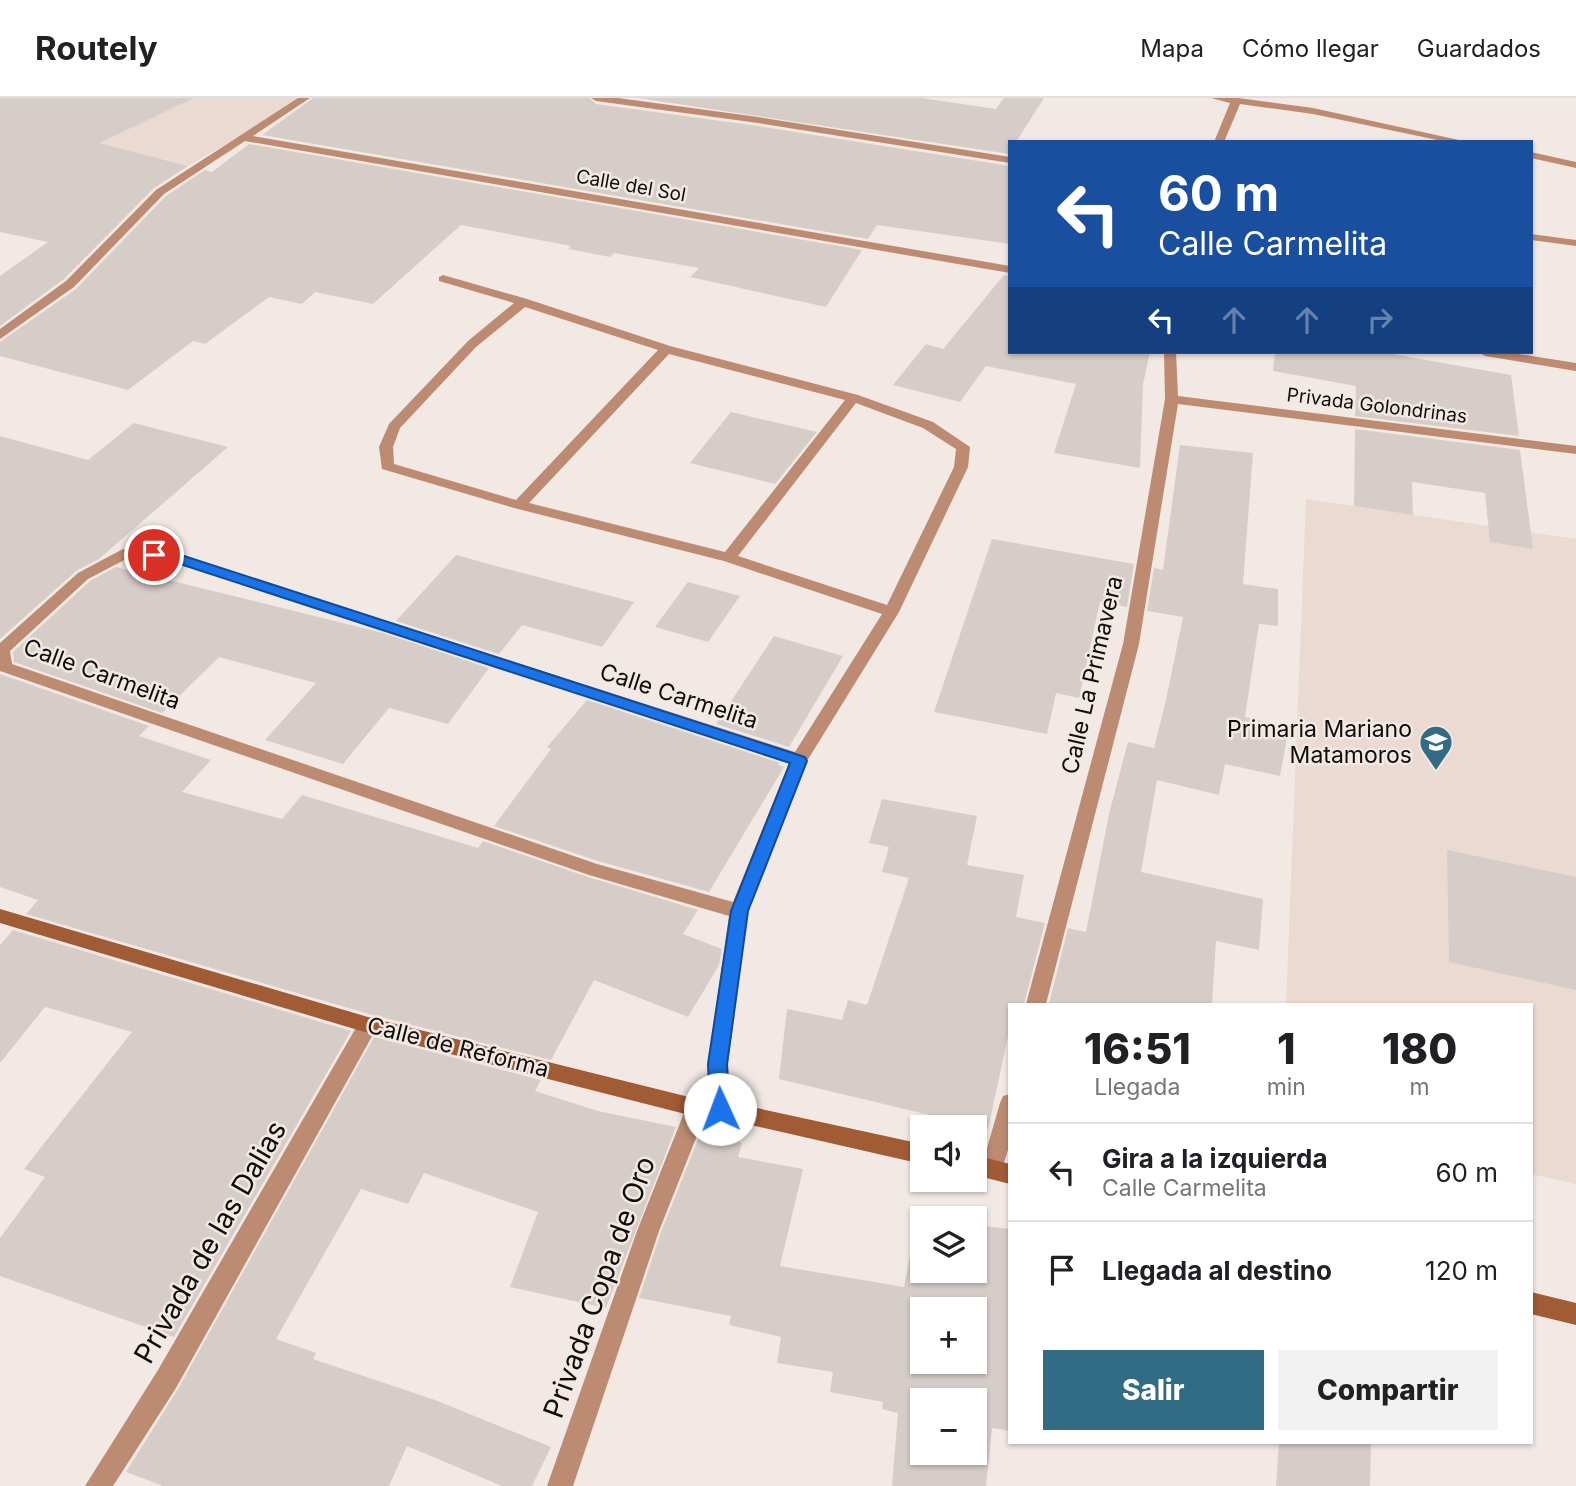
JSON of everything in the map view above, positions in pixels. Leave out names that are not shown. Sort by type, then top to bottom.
[{"type":"main road","name":"Calle de Reforma","points":[[0,916],[368,1025],[708,1109],[910,1151]]},
{"type":"main road","points":[[1533,1303],[1576,1314]]},
{"type":"street","points":[[0,335],[70,284],[160,192],[306,98]]},
{"type":"street","points":[[596,98],[758,120],[1008,160]]},
{"type":"street","points":[[1216,98],[1313,111],[1453,140]]},
{"type":"street","points":[[1220,140],[1236,101]]},
{"type":"street","name":"Calle del Sol","points":[[245,138],[1008,270]]},
{"type":"street","points":[[1533,155],[1576,164]]},
{"type":"street","points":[[1533,236],[1576,243]]},
{"type":"street","points":[[443,279],[666,349],[853,398],[928,425],[963,447],[961,467],[891,612],[799,761],[739,911],[718,1064],[708,1109]]},
{"type":"street","points":[[523,302],[472,344],[394,427],[386,447],[387,466],[519,505],[729,558],[891,612]]},
{"type":"street","points":[[519,505],[666,349]]},
{"type":"street","name":"Calle La Primavera","points":[[1036,1003],[1131,644],[1172,399],[1170,354]]},
{"type":"street","points":[[1497,354],[1576,367]]},
{"type":"street","points":[[729,558],[853,398]]},
{"type":"street","name":"Privada Golondrinas","points":[[1172,399],[1576,450]]},
{"type":"street","name":"Calle Carmelita","points":[[739,911],[595,870],[34,678],[5,667],[2,650],[83,576],[128,552],[179,559],[799,761]]},
{"type":"street","name":"Privada de las Dalias","points":[[99,1486],[167,1379],[368,1025]]},
{"type":"street","name":"Privada Copa de Oro","points":[[560,1486],[648,1231],[708,1109]]},
{"type":"street","points":[[992,1169],[1008,1110]]},
{"type":"shaded area","points":[[0,98],[304,98],[188,166],[162,159],[76,204]]},
{"type":"shaded area","name":"Primaria Mariano Matamoros","points":[[1306,499],[1576,539],[1576,1184],[1533,1174],[1533,1003],[1286,1003]]},
{"type":"building","points":[[0,98],[194,98],[99,143],[188,166],[154,188],[64,279],[0,326],[0,276],[48,242],[0,232]]},
{"type":"building","points":[[313,98],[589,98],[596,104],[758,126],[1008,166],[1008,244],[877,225],[868,239],[262,135]]},
{"type":"building","points":[[638,98],[922,98],[996,109],[1004,98],[1044,98],[1017,140],[1008,140],[1008,154]]},
{"type":"building","points":[[249,144],[862,250],[826,307],[690,277],[699,268],[614,253],[610,257],[568,249],[571,246],[461,225],[373,304],[315,292],[302,304],[269,297],[205,344],[193,341],[128,390],[0,356],[0,342],[76,289],[166,196],[205,170],[212,172]]},
{"type":"building","points":[[1004,275],[1008,276],[1008,354],[1150,354],[1143,384],[1140,468],[1054,453],[1076,384],[986,366],[960,402],[893,385],[926,344],[943,349]]},
{"type":"building","points":[[1275,354],[1392,354],[1511,375],[1519,436],[1355,416],[1356,386],[1273,371]]},
{"type":"building","points":[[731,412],[817,432],[775,484],[690,463]]},
{"type":"building","points":[[134,423],[228,447],[99,559],[76,571],[0,639],[0,436],[88,460]]},
{"type":"building","points":[[1355,429],[1520,450],[1533,549],[1490,542],[1485,493],[1412,482],[1413,515],[1354,506]]},
{"type":"building","points":[[1180,445],[1253,453],[1243,584],[1278,589],[1278,626],[1259,624],[1245,717],[1289,727],[1280,776],[1225,764],[1219,795],[1157,780],[1141,872],[1263,899],[1259,950],[1216,941],[1212,1003],[1049,1003],[1068,928],[1086,932],[1109,814],[1128,742],[1154,748],[1183,617],[1147,611],[1154,568],[1163,570]]},
{"type":"building","points":[[992,539],[1134,564],[1127,607],[1100,602],[1079,698],[1056,693],[1047,734],[934,712]]},
{"type":"building","points":[[456,555],[634,602],[602,647],[522,625],[499,654],[396,621]]},
{"type":"building","points":[[116,567],[383,633],[489,668],[448,724],[389,708],[343,764],[265,740],[316,683],[219,657],[162,713],[14,662],[13,652],[90,581]]},
{"type":"building","points":[[688,582],[740,596],[708,642],[655,627]]},
{"type":"building","points":[[774,636],[843,656],[789,747],[716,724]]},
{"type":"building","points":[[0,674],[149,726],[139,736],[211,760],[182,792],[282,819],[302,795],[478,848],[483,841],[588,877],[698,910],[683,934],[722,949],[719,965],[688,1017],[594,980],[551,1060],[369,1014],[26,914],[38,900],[0,887]]},
{"type":"building","points":[[587,700],[780,763],[778,765],[784,767],[709,892],[598,861],[494,826],[551,749],[547,747]]},
{"type":"building","points":[[882,799],[977,816],[967,865],[1024,875],[1016,917],[1045,923],[1024,1003],[1008,1003],[1008,1036],[988,1129],[987,1115],[929,1115],[779,1079],[787,1009],[842,1020],[848,1000],[867,1005],[909,878],[882,872],[889,847],[869,843]]},
{"type":"building","points":[[1447,850],[1576,877],[1576,990],[1449,962]]},
{"type":"building","points":[[13,930],[351,1031],[174,1337],[0,1276],[0,1238],[45,1177],[24,1169],[132,1032],[45,1007],[0,1063],[0,945]]},
{"type":"building","points":[[374,1037],[541,1080],[535,1091],[598,1111],[676,1127],[606,1308],[510,1287],[538,1212],[424,1173],[408,1204],[361,1189],[276,1339],[316,1353],[313,1359],[435,1400],[551,1447],[532,1486],[502,1486],[407,1446],[389,1486],[163,1486],[126,1472],[178,1389]]},
{"type":"building","points":[[701,1132],[742,1143],[738,1157],[803,1169],[780,1266],[904,1287],[910,1255],[910,1283],[987,1283],[987,1226],[1008,1229],[1008,1431],[992,1428],[986,1486],[892,1486],[898,1413],[882,1409],[883,1402],[830,1392],[833,1372],[777,1363],[781,1337],[729,1325],[731,1316],[639,1298],[661,1232]]},
{"type":"building","points":[[1279,1444],[1371,1444],[1370,1486],[1276,1486]]},
{"type":"place","name":"Primaria Mariano Matamoros","points":[[1436,772]]},
{"type":"route","points":[[154,555],[179,559],[799,761],[739,911],[718,1064],[720,1109]]}]
